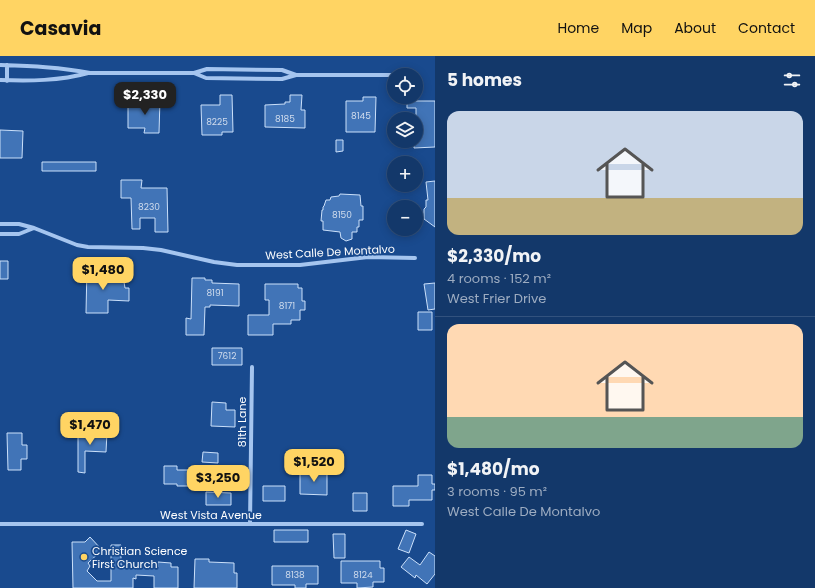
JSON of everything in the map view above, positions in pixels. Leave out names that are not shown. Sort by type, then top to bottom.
[{"type":"street","points":[[0,66],[24,66],[74,70],[90,73],[194,73],[207,69],[282,70],[296,75]]},
{"type":"street","points":[[7,66],[7,81]]},
{"type":"street","points":[[0,80],[7,81],[75,77],[90,73]]},
{"type":"street","points":[[194,73],[206,78],[282,79],[296,75],[387,75]]},
{"type":"street","points":[[2,224],[2,234],[19,234],[34,228]]},
{"type":"street","name":"West Calle De Montalvo","points":[[2,224],[19,224],[34,228],[88,248],[143,248],[161,250],[214,262],[236,265],[300,265],[368,257],[415,258]]},
{"type":"street","name":"81th Lane","points":[[250,524],[252,367]]},
{"type":"street","name":"West Vista Avenue","points":[[0,524],[422,524]]},
{"type":"building","points":[[220,95],[232,95],[233,132],[222,132],[222,135],[202,135],[201,105],[220,105]]},
{"type":"building","points":[[290,95],[302,95],[301,110],[305,110],[305,128],[265,127],[265,105],[285,104],[285,102],[290,102]]},
{"type":"building","points":[[363,97],[376,97],[375,132],[346,132],[346,101],[363,101]]},
{"type":"building","points":[[149,99],[160,99],[159,133],[144,133],[145,128],[128,128],[128,103],[149,104]]},
{"type":"building","points":[[423,101],[435,101],[435,147],[423,148],[423,112],[416,112],[416,108],[407,108],[407,104],[423,104]]},
{"type":"building","points":[[0,130],[23,131],[22,158],[0,158]]},
{"type":"building","points":[[336,140],[343,140],[343,151],[336,152]]},
{"type":"building","points":[[42,162],[96,162],[96,171],[42,171]]},
{"type":"building","points":[[121,180],[142,180],[141,188],[167,188],[168,232],[155,232],[155,218],[140,218],[140,229],[132,229],[131,198],[121,198]]},
{"type":"building","points":[[435,181],[435,227],[424,219],[424,209],[426,207],[426,200],[428,200],[426,182]]},
{"type":"building","points":[[340,194],[360,195],[361,206],[363,206],[363,220],[359,220],[357,232],[352,232],[352,239],[346,241],[341,238],[340,232],[323,230],[323,221],[321,221],[322,210],[326,200],[330,200],[331,197],[339,196]]},
{"type":"building","points":[[0,261],[8,261],[8,279],[0,279]]},
{"type":"building","points":[[87,266],[100,266],[100,275],[112,276],[113,279],[123,276],[125,288],[129,288],[129,301],[108,300],[108,313],[86,313]]},
{"type":"building","points":[[192,278],[205,278],[205,280],[212,280],[212,283],[239,284],[239,306],[210,305],[210,307],[205,307],[204,335],[186,335],[186,318],[191,319]]},
{"type":"building","points":[[435,283],[435,309],[428,310],[424,284]]},
{"type":"building","points":[[265,284],[298,284],[298,288],[302,288],[302,301],[305,301],[305,310],[300,310],[300,320],[291,320],[291,324],[273,324],[273,335],[248,335],[248,315],[269,315],[269,300],[265,300]]},
{"type":"building","points":[[418,312],[432,312],[432,330],[418,330]]},
{"type":"building","points":[[212,348],[242,348],[242,365],[212,365]]},
{"type":"building","points":[[212,402],[226,403],[226,410],[235,410],[235,427],[211,426]]},
{"type":"building","points":[[78,432],[107,432],[106,452],[85,451],[85,473],[78,472]]},
{"type":"building","points":[[7,433],[22,433],[22,445],[27,445],[27,459],[21,459],[21,470],[8,470]]},
{"type":"building","points":[[203,452],[218,453],[218,463],[202,462]]},
{"type":"building","points":[[164,466],[177,466],[177,470],[194,470],[194,486],[164,484]]},
{"type":"building","points":[[300,471],[327,471],[327,495],[300,494]]},
{"type":"building","points":[[418,475],[432,475],[432,484],[435,484],[435,490],[432,490],[432,500],[409,500],[409,506],[393,506],[393,486],[418,486]]},
{"type":"building","points":[[263,486],[285,486],[285,501],[263,501]]},
{"type":"building","points":[[206,492],[231,493],[231,505],[206,505]]},
{"type":"building","points":[[353,493],[367,493],[367,511],[353,511]]},
{"type":"building","points":[[274,530],[308,530],[308,542],[274,542]]},
{"type":"building","points":[[406,530],[416,534],[409,553],[398,549]]},
{"type":"building","points":[[333,534],[345,534],[345,558],[334,558]]},
{"type":"building","points":[[90,537],[102,550],[88,563],[90,566],[87,571],[97,581],[111,581],[111,545],[121,545],[121,565],[158,567],[158,562],[171,563],[171,567],[178,567],[178,588],[154,588],[154,576],[136,575],[136,579],[133,578],[133,588],[73,588],[72,542],[85,542]]},
{"type":"building","points":[[429,552],[435,556],[435,574],[427,584],[416,575],[415,578],[401,567],[409,557],[420,565]]},
{"type":"building","points":[[195,559],[209,559],[209,562],[234,563],[234,573],[237,573],[237,588],[194,588]]},
{"type":"building","points":[[341,561],[380,561],[380,568],[384,568],[384,582],[373,582],[373,587],[357,588],[357,583],[341,583]]},
{"type":"building","points":[[272,566],[318,566],[318,584],[306,584],[306,588],[295,588],[295,585],[272,585]]},
{"type":"place","name":"Christian Science First Church","points":[[84,557]]}]
